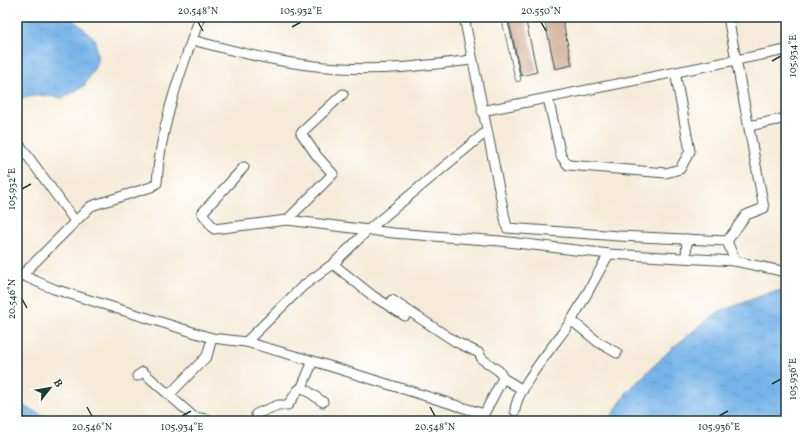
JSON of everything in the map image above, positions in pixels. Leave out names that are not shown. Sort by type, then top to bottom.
[{"type":"street","points":[[200,17],[168,114],[159,153],[157,183],[151,187],[91,206],[19,274],[54,289],[212,338],[246,342],[313,361],[484,414],[503,378]]},
{"type":"street","points":[[464,17],[486,132],[507,228],[500,241]]},
{"type":"street","points":[[727,241],[746,215],[764,208],[728,17]]},
{"type":"street","points":[[192,40],[290,63],[342,68],[426,65],[472,60]]},
{"type":"street","points":[[482,111],[786,50]]},
{"type":"street","points":[[548,98],[561,156],[568,164],[666,173],[680,169],[690,151],[675,72]]},
{"type":"street","points":[[287,220],[333,174],[317,156],[301,132],[344,94]]},
{"type":"street","points":[[749,126],[786,118]]},
{"type":"street","points":[[246,342],[303,286],[333,264],[368,230],[486,132]]},
{"type":"street","points":[[19,144],[75,221]]},
{"type":"street","points":[[244,167],[202,213],[214,229],[287,220],[368,230],[500,241],[609,254],[736,261],[786,272]]},
{"type":"street","points":[[507,228],[727,241]]},
{"type":"street","points":[[686,258],[687,239]]},
{"type":"street","points":[[727,241],[736,261]]},
{"type":"street","points":[[515,411],[515,403],[571,320],[609,254]]},
{"type":"street","points":[[333,264],[373,296],[418,324]]},
{"type":"street","points":[[392,300],[456,342],[479,353],[482,359],[499,371],[503,378],[523,390]]},
{"type":"street","points":[[571,320],[598,342],[617,353]]},
{"type":"street","points":[[169,395],[207,356],[212,338]]},
{"type":"street","points":[[256,414],[278,405],[288,405],[298,390],[302,387],[313,361]]},
{"type":"street","points":[[137,376],[143,372],[194,417],[206,419]]},
{"type":"street","points":[[302,387],[323,402]]},
{"type":"lane","points":[[504,17],[518,79]]},
{"type":"water","points":[[17,17],[70,17],[95,39],[98,62],[84,86],[63,98],[40,95],[17,99]]},
{"type":"water","points":[[786,290],[786,421],[608,421],[628,391],[671,349],[716,313],[771,292]]},
{"type":"water","points":[[17,403],[55,421],[17,421]]},
{"type":"building","points":[[508,17],[525,17],[537,72],[521,76]]},
{"type":"building","points":[[544,17],[562,17],[572,65],[555,69]]}]
